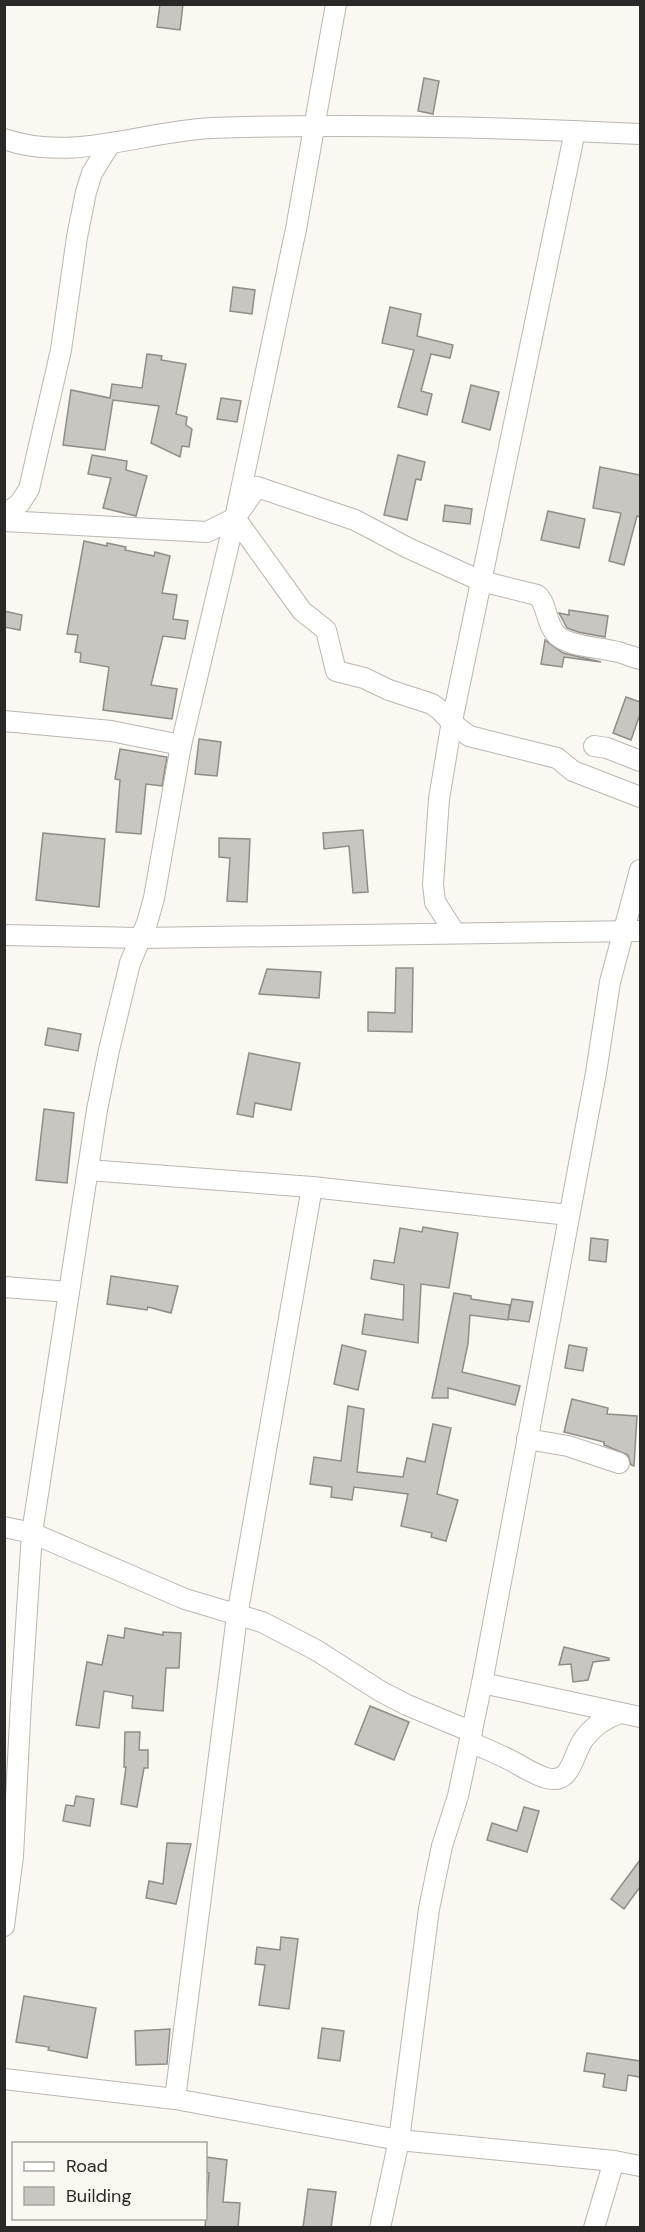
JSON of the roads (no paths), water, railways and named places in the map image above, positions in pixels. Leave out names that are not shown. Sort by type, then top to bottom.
[{"type":"street","points":[[4,1926],[13,1856],[32,1533],[88,1170],[109,1050],[130,963],[147,923],[154,898],[181,745],[235,518],[296,229],[336,4]]},
{"type":"street","points":[[4,139],[47,147],[110,144],[207,129],[406,126],[640,134]]},
{"type":"street","points":[[455,933],[435,902],[433,884],[439,799],[481,580],[575,131]]},
{"type":"street","points":[[4,515],[20,503],[29,489],[61,350],[77,237],[86,192],[92,173],[110,144]]},
{"type":"street","points":[[4,521],[198,533],[213,530],[235,518],[257,487],[356,520],[408,548],[481,580],[537,595],[542,599],[548,622],[556,636],[570,643],[618,652],[640,659]]},
{"type":"street","points":[[235,518],[302,611],[326,630],[336,671],[364,678],[389,690],[432,704],[470,736],[557,758],[573,771],[640,797]]},
{"type":"street","points":[[4,722],[111,731],[181,745]]},
{"type":"street","points":[[594,746],[607,748],[640,761]]},
{"type":"street","points":[[380,2228],[399,2140],[429,1909],[442,1846],[458,1796],[483,1683],[596,1072],[610,982],[632,931],[640,870]]},
{"type":"street","points":[[4,935],[139,938],[632,931]]},
{"type":"street","points":[[88,1170],[312,1187],[568,1215]]},
{"type":"street","points":[[175,2099],[237,1616],[312,1187]]},
{"type":"street","points":[[4,1287],[69,1292]]},
{"type":"street","points":[[527,1439],[568,1446],[619,1463]]},
{"type":"street","points":[[4,1527],[32,1533],[185,1599],[262,1622],[286,1633],[407,1706],[471,1737],[534,1774],[547,1778],[558,1779],[566,1774],[583,1739],[606,1718],[620,1713]]},
{"type":"street","points":[[483,1683],[640,1717]]},
{"type":"street","points":[[4,2079],[175,2099],[399,2140],[614,2161],[640,2166]]},
{"type":"street","points":[[594,2228],[614,2161]]}]
